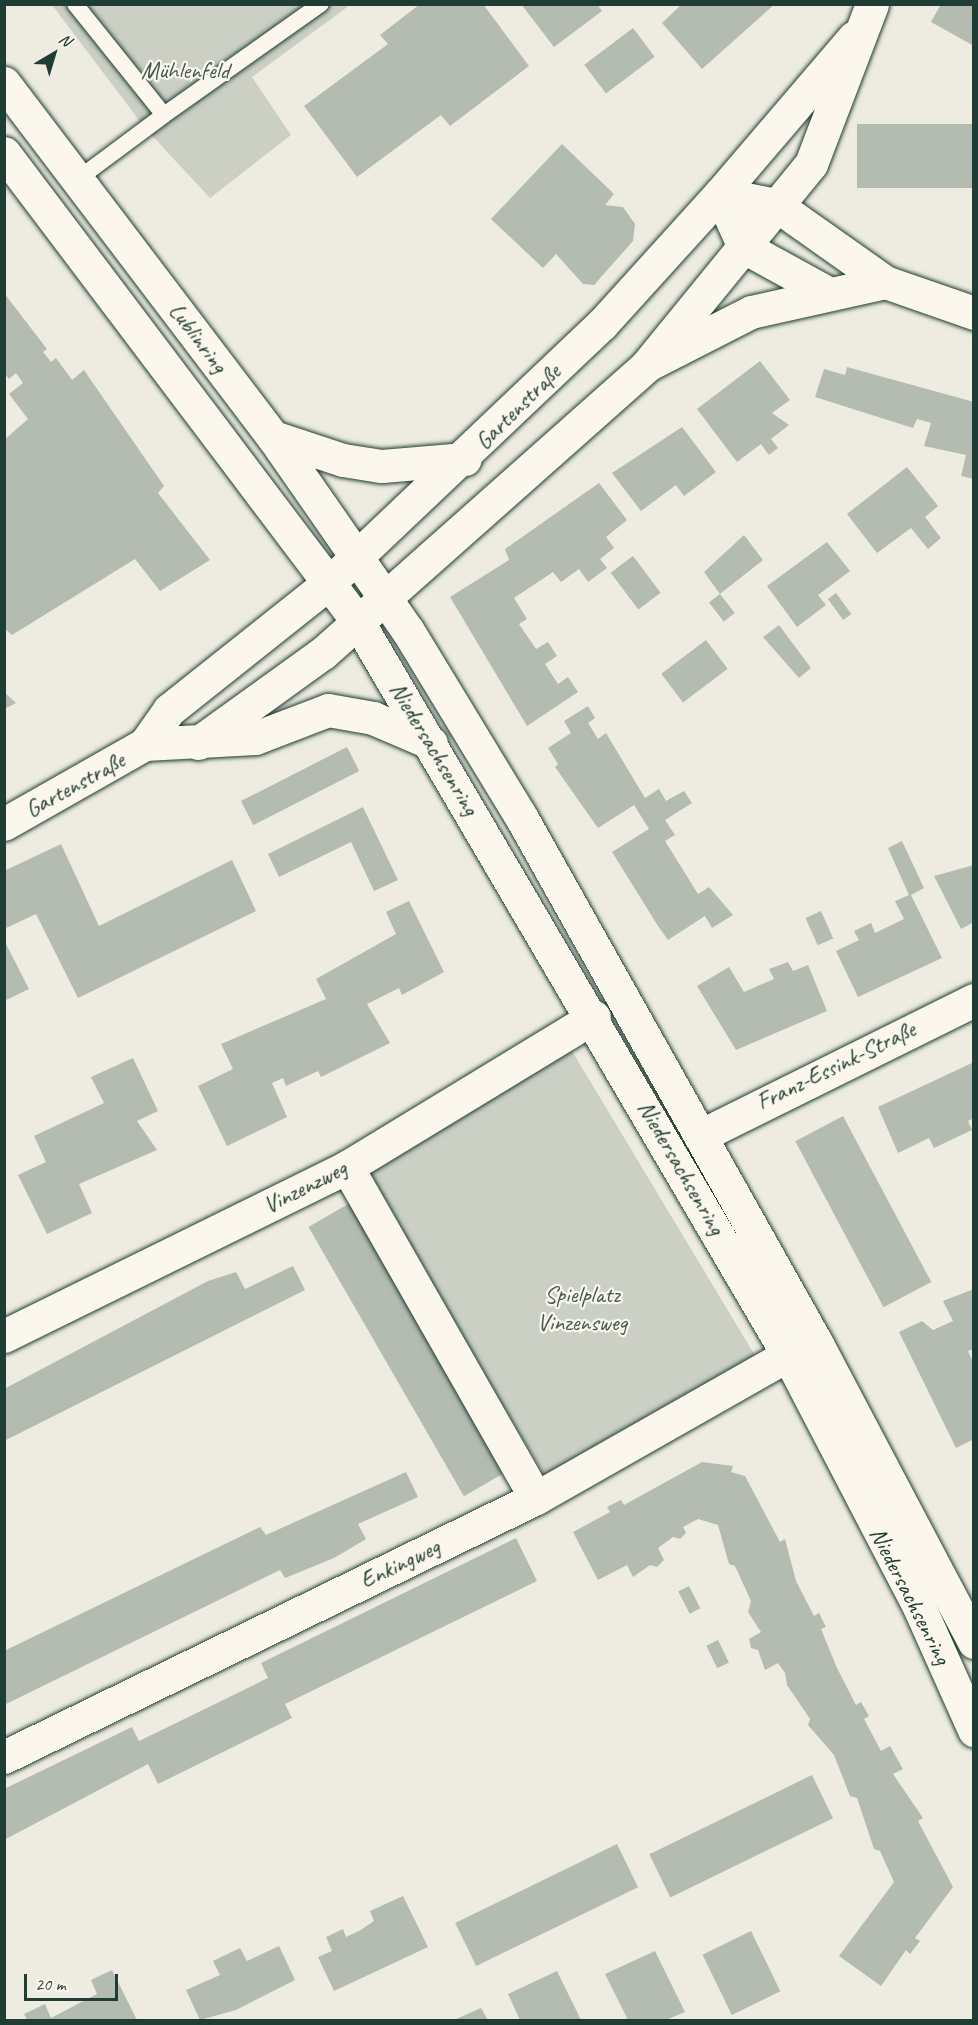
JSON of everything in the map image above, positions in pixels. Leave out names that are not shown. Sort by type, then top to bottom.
[{"type":"street","name":"Gartenstraße","points":[[145,744],[198,743],[358,622],[646,365],[811,164],[839,100],[857,34],[872,4]]},
{"type":"street","name":"Gartenstraße","points":[[4,824],[145,744],[169,710],[330,582],[465,459],[602,324],[720,194],[857,34]]},
{"type":"street","name":"Lublinring","points":[[4,83],[273,437],[386,596]]},
{"type":"street","name":"Lublinring","points":[[4,153],[358,622]]},
{"type":"street","points":[[720,194],[776,205],[885,282],[974,312]]},
{"type":"street","points":[[720,194],[744,247],[826,292]]},
{"type":"street","name":"Gartenstraße","points":[[646,365],[751,312],[826,292],[885,282]]},
{"type":"street","points":[[273,437],[343,460],[382,466],[465,459]]},
{"type":"street","name":"Niedersachsenring","points":[[386,596],[520,815],[893,1482],[974,1642]]},
{"type":"street","name":"Niedersachsenring","points":[[358,622],[594,1017],[788,1355],[920,1609],[974,1730]]},
{"type":"street","points":[[198,743],[255,738],[328,710],[374,718],[430,743]]},
{"type":"street","name":"Franz-Essink-Straße","points":[[700,1136],[974,1000]]},
{"type":"street","name":"Vinzenzweg","points":[[4,1336],[348,1167],[594,1017]]},
{"type":"street","points":[[348,1167],[536,1498]]},
{"type":"street","name":"Enkingweg","points":[[4,1757],[536,1498],[788,1355]]},
{"type":"lane","points":[[75,4],[164,115]]},
{"type":"lane","points":[[78,179],[321,4]]},
{"type":"green space","name":"Mühlenfeld","points":[[52,5],[350,5],[252,77],[291,135],[210,198],[145,128]]},
{"type":"green space","name":"Spielplatz Vinzensweg","points":[[572,1051],[759,1363],[552,1488],[365,1176]]},
{"type":"building","points":[[420,4],[483,4],[529,66],[450,126],[441,115],[357,177],[304,106],[388,44],[380,35]]},
{"type":"building","points":[[521,4],[597,4],[602,11],[554,47]]},
{"type":"building","points":[[682,4],[775,4],[702,69],[662,23]]},
{"type":"building","points":[[941,4],[974,4],[974,46],[931,22]]},
{"type":"building","points":[[633,28],[655,57],[606,93],[584,65]]},
{"type":"building","points":[[857,124],[974,124],[974,188],[857,188]]},
{"type":"building","points":[[562,144],[614,194],[605,205],[623,207],[635,224],[633,241],[594,285],[583,284],[556,254],[543,268],[491,219]]},
{"type":"building","points":[[4,293],[47,349],[43,352],[51,362],[56,358],[72,380],[84,370],[164,486],[158,493],[210,560],[160,591],[135,559],[12,635],[4,628],[4,440],[28,419],[9,394],[23,383],[16,373],[9,379],[4,373]]},
{"type":"building","points":[[760,361],[790,400],[772,413],[789,425],[771,439],[778,448],[769,455],[761,444],[737,462],[697,409]]},
{"type":"building","points":[[847,367],[974,402],[974,479],[961,476],[966,455],[924,446],[931,423],[917,419],[913,428],[815,397],[824,369],[845,375]]},
{"type":"building","points":[[682,427],[716,472],[684,496],[676,485],[641,511],[612,473]]},
{"type":"building","points":[[907,467],[938,506],[925,517],[941,538],[928,549],[911,528],[877,553],[847,514]]},
{"type":"building","points":[[599,483],[627,520],[606,537],[614,548],[600,559],[607,568],[588,582],[579,569],[561,582],[553,572],[514,598],[527,619],[519,624],[536,649],[548,642],[557,656],[545,664],[558,684],[568,677],[578,692],[527,726],[450,597],[509,560],[505,549]]},
{"type":"building","points":[[744,535],[763,560],[720,594],[704,572]]},
{"type":"building","points":[[827,542],[850,571],[818,595],[826,605],[797,627],[767,586]]},
{"type":"building","points":[[633,556],[661,593],[638,610],[611,573]]},
{"type":"building","points":[[836,593],[851,614],[843,620],[828,599]]},
{"type":"building","points":[[720,594],[735,613],[724,622],[709,603]]},
{"type":"building","points":[[779,625],[811,668],[799,678],[763,637]]},
{"type":"building","points":[[706,640],[728,669],[683,702],[661,674]]},
{"type":"building","points":[[4,692],[16,703],[4,709]]},
{"type":"building","points":[[588,706],[595,718],[588,723],[598,739],[606,733],[645,798],[659,789],[666,801],[684,791],[692,803],[665,820],[675,835],[665,841],[698,894],[709,887],[733,915],[712,928],[705,916],[668,940],[658,926],[612,852],[649,829],[634,805],[598,828],[555,767],[558,764],[548,748],[571,733],[564,721]]},
{"type":"building","points":[[347,747],[359,771],[253,825],[241,801]]},
{"type":"building","points":[[363,807],[398,880],[374,891],[351,842],[279,877],[268,854]]},
{"type":"building","points":[[902,841],[924,888],[911,895],[942,958],[858,997],[836,951],[859,940],[854,931],[871,923],[875,933],[904,919],[895,901],[909,895],[888,848]]},
{"type":"building","points":[[61,844],[99,926],[232,860],[256,911],[78,998],[36,914],[4,929],[4,871]]},
{"type":"building","points":[[974,865],[974,922],[961,929],[934,876]]},
{"type":"building","points":[[409,901],[444,972],[402,995],[399,988],[367,1004],[390,1043],[321,1077],[318,1071],[286,1086],[283,1078],[272,1083],[287,1117],[227,1146],[198,1086],[233,1069],[221,1044],[326,999],[316,979],[396,934],[386,912]]},
{"type":"building","points":[[821,911],[833,938],[818,945],[805,918]]},
{"type":"building","points":[[4,940],[29,989],[4,1001]]},
{"type":"building","points":[[788,962],[793,971],[808,965],[827,1011],[736,1050],[697,986],[729,967],[744,992],[774,979],[769,969]]},
{"type":"building","points":[[133,1058],[158,1111],[137,1121],[157,1150],[79,1184],[92,1213],[47,1234],[18,1175],[46,1162],[34,1136],[104,1103],[91,1077]]},
{"type":"building","points":[[974,1062],[974,1118],[968,1121],[972,1130],[934,1148],[929,1138],[898,1153],[878,1107]]},
{"type":"building","points":[[843,1116],[931,1282],[884,1307],[795,1141]]},
{"type":"building","points":[[350,1203],[506,1472],[464,1496],[308,1227]]},
{"type":"building","points":[[293,1266],[305,1290],[4,1441],[4,1389],[208,1281],[236,1272],[245,1289]]},
{"type":"building","points":[[974,1289],[974,1349],[968,1351],[974,1364],[974,1439],[956,1448],[899,1332],[922,1321],[933,1330],[953,1321],[943,1301]]},
{"type":"building","points":[[702,1462],[733,1466],[731,1472],[745,1476],[780,1542],[785,1539],[796,1581],[814,1616],[819,1613],[826,1627],[821,1629],[837,1668],[856,1705],[861,1702],[869,1716],[864,1719],[881,1751],[890,1746],[903,1769],[893,1774],[923,1818],[918,1821],[953,1887],[915,1938],[920,1941],[910,1954],[906,1950],[881,1986],[839,1956],[894,1882],[880,1851],[874,1849],[857,1798],[850,1796],[834,1755],[808,1725],[810,1719],[787,1685],[785,1673],[778,1663],[765,1670],[758,1650],[751,1648],[749,1639],[761,1632],[748,1612],[751,1601],[735,1566],[729,1564],[718,1525],[698,1519],[683,1527],[686,1533],[680,1539],[673,1537],[658,1548],[664,1560],[657,1567],[650,1565],[633,1577],[627,1565],[598,1580],[573,1532],[610,1512],[607,1507],[621,1500],[624,1505]]},
{"type":"building","points":[[406,1472],[418,1497],[358,1524],[366,1539],[334,1558],[285,1578],[280,1570],[4,1705],[4,1651],[260,1527],[266,1535]]},
{"type":"building","points":[[516,1538],[537,1581],[285,1704],[292,1718],[158,1784],[148,1764],[4,1840],[4,1789],[132,1727],[139,1741],[268,1678],[261,1663]]},
{"type":"building","points":[[689,1586],[700,1608],[690,1614],[678,1591]]},
{"type":"building","points":[[718,1640],[729,1662],[717,1668],[706,1646]]},
{"type":"building","points":[[812,1775],[833,1818],[670,1897],[649,1854]]},
{"type":"building","points":[[617,1844],[638,1887],[476,1966],[455,1923]]},
{"type":"building","points":[[403,1896],[428,1947],[334,1991],[318,1957],[332,1951],[326,1937],[343,1929],[346,1937],[359,1931],[374,1921],[370,1911]]},
{"type":"building","points":[[751,1931],[780,1991],[732,2015],[702,1955]]},
{"type":"building","points":[[279,1946],[295,1980],[236,2010],[200,2020],[186,1990],[220,1975],[213,1961],[240,1948],[247,1961]]},
{"type":"building","points":[[655,1951],[685,2012],[666,2020],[628,2020],[605,1974]]},
{"type":"building","points":[[112,1970],[137,2020],[27,2020],[24,2014],[45,2004],[51,2018],[97,1994],[91,1980]]},
{"type":"building","points":[[557,1971],[581,2020],[520,2020],[508,1994]]},
{"type":"building","points":[[481,2008],[488,2020],[454,2020]]}]
